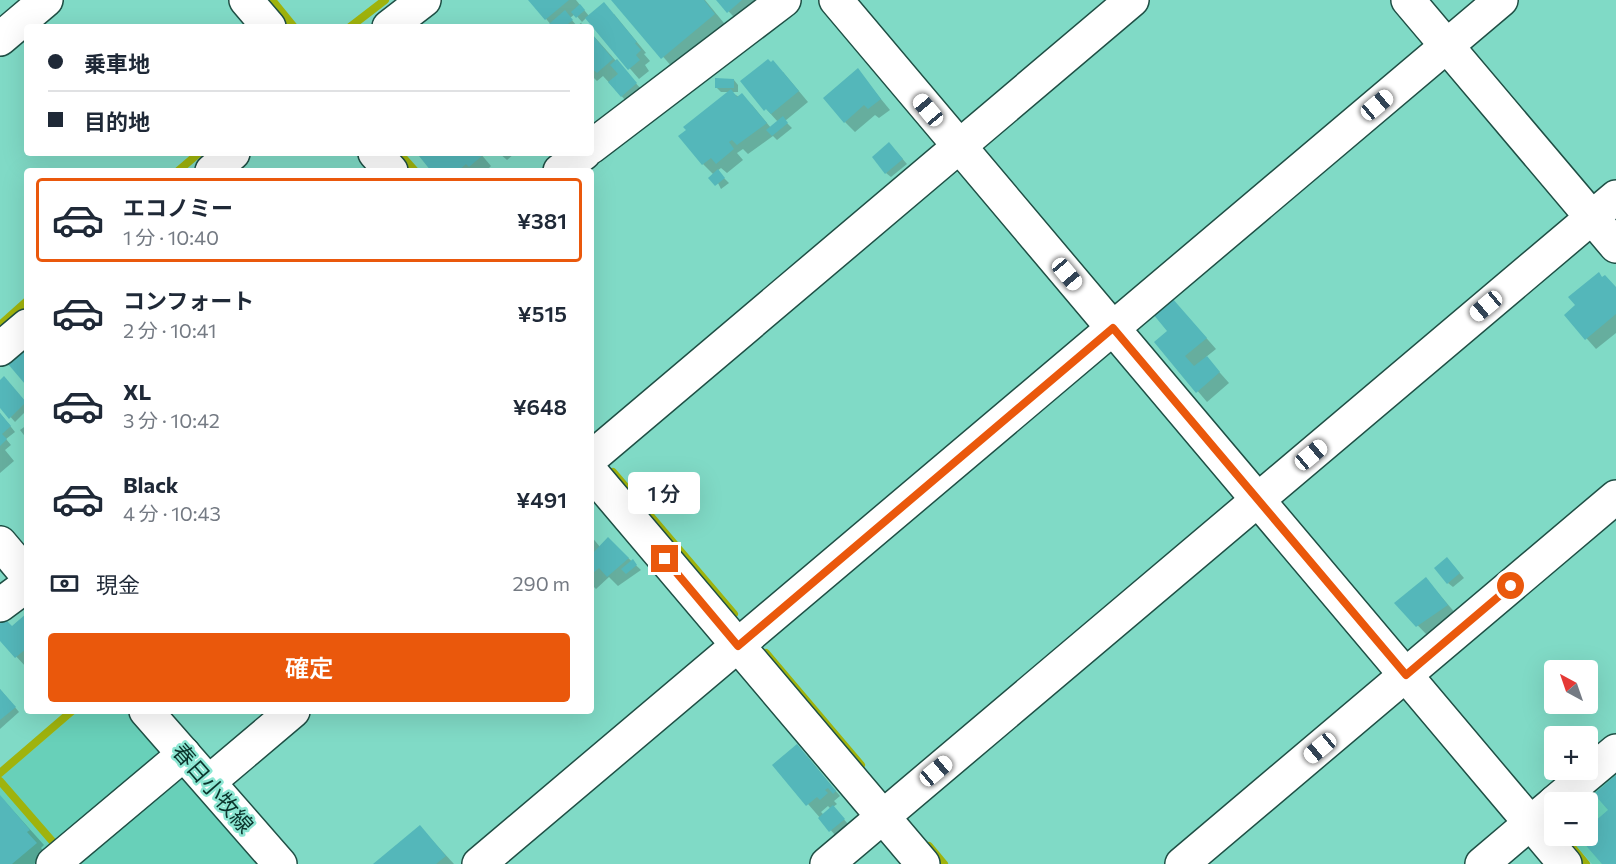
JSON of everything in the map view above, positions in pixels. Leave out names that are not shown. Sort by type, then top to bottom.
[{"type":"street","points":[[0,39],[46,0]]},
{"type":"street","points":[[246,0],[266,24]]},
{"type":"street","points":[[393,24],[424,0]]},
{"type":"street","points":[[594,145],[784,0]]},
{"type":"street","points":[[836,0],[1406,675],[1544,808]]},
{"type":"street","points":[[594,455],[1132,0]]},
{"type":"street","points":[[1408,0],[1447,46],[1604,207],[1616,246]]},
{"type":"street","points":[[479,864],[1501,0]]},
{"type":"street","points":[[216,168],[230,156]]},
{"type":"street","points":[[378,156],[388,168]]},
{"type":"street","points":[[564,168],[580,156]]},
{"type":"street","points":[[827,864],[1604,207]]},
{"type":"street","points":[[0,349],[24,329]]},
{"type":"street","points":[[594,476],[923,864]]},
{"type":"street","points":[[1182,864],[1616,497]]},
{"type":"street","points":[[0,543],[24,571]]},
{"type":"street","points":[[0,605],[24,587]]},
{"type":"street","name":"春日小牧線","points":[[149,714],[280,864]]},
{"type":"street","points":[[208,782],[289,714]]},
{"type":"street","points":[[1567,792],[1616,751]]},
{"type":"street","points":[[53,864],[184,754]]},
{"type":"street","points":[[1482,864],[1544,812]]},
{"type":"street","points":[[1559,846],[1565,864]]},
{"type":"shaded area","points":[[75,714],[130,714],[260,864],[0,864],[0,778]]},
{"type":"shaded area","points":[[1616,771],[1616,864],[1592,864],[1577,846],[1598,846],[1598,792],[1590,792]]},
{"type":"building","points":[[528,0],[569,0],[545,20]]},
{"type":"building","points":[[611,0],[704,0],[715,14],[661,59]]},
{"type":"building","points":[[716,0],[742,0],[727,13]]},
{"type":"building","points":[[604,2],[637,42],[635,43],[641,50],[636,55],[640,60],[628,70],[594,29],[594,24],[590,24],[585,18]]},
{"type":"building","points":[[580,4],[585,10],[576,18],[571,12]]},
{"type":"building","points":[[565,10],[573,20],[568,24],[549,24]]},
{"type":"building","points":[[594,37],[613,59],[597,73],[594,70]]},
{"type":"building","points":[[617,59],[637,83],[621,97],[608,82],[618,74],[610,65]]},
{"type":"building","points":[[768,59],[771,62],[773,60],[799,91],[771,114],[766,109],[764,111],[740,81]]},
{"type":"building","points":[[858,68],[881,99],[868,109],[864,105],[844,123],[823,98]]},
{"type":"building","points":[[715,78],[734,79],[734,88],[715,88]]},
{"type":"building","points":[[731,89],[737,97],[742,93],[767,123],[737,145],[732,140],[729,142],[734,149],[716,164],[711,158],[702,165],[678,136],[686,130],[683,127]]},
{"type":"building","points":[[783,116],[788,123],[772,136],[766,130]]},
{"type":"building","points":[[889,142],[903,159],[885,174],[872,157]]},
{"type":"building","points":[[419,156],[482,156],[469,167],[466,164],[461,168],[429,168]]},
{"type":"building","points":[[718,169],[725,178],[715,186],[708,178]]},
{"type":"building","points":[[1599,272],[1616,287],[1616,314],[1585,340],[1564,315],[1575,305],[1568,297]]},
{"type":"building","points":[[1172,298],[1207,338],[1185,356],[1194,366],[1207,356],[1220,372],[1196,393],[1154,342],[1167,331],[1153,314]]},
{"type":"building","points":[[24,351],[24,383],[8,364]]},
{"type":"building","points":[[4,376],[24,400],[24,404],[9,419],[0,408],[0,380]]},
{"type":"building","points":[[0,413],[11,426],[2,434],[7,439],[0,446]]},
{"type":"building","points":[[608,537],[629,558],[607,577],[599,568],[594,572],[594,552]]},
{"type":"building","points":[[1447,557],[1460,573],[1447,584],[1434,568]]},
{"type":"building","points":[[633,559],[637,565],[626,574],[621,569]]},
{"type":"building","points":[[1426,577],[1448,605],[1416,627],[1394,603]]},
{"type":"building","points":[[24,616],[24,650],[15,658],[0,641],[0,622],[4,618],[12,626]]},
{"type":"building","points":[[0,689],[16,707],[0,720]]},
{"type":"building","points":[[797,744],[836,791],[833,794],[828,788],[825,790],[828,793],[820,800],[817,797],[806,806],[772,765]]},
{"type":"building","points":[[1616,775],[1616,864],[1602,864],[1586,846],[1598,846],[1598,819],[1608,810],[1598,799],[1596,792]]},
{"type":"building","points":[[0,795],[30,830],[27,832],[37,843],[12,864],[0,864]]},
{"type":"building","points":[[833,805],[845,819],[829,832],[818,818]]},
{"type":"building","points":[[420,825],[446,856],[436,864],[373,864]]},
{"type":"waterway","points":[[272,0],[292,24]]},
{"type":"waterway","points":[[354,24],[385,0]]},
{"type":"waterway","points":[[182,168],[196,156]]},
{"type":"waterway","points":[[402,156],[412,168]]},
{"type":"waterway","points":[[0,325],[24,304]]},
{"type":"waterway","points":[[613,472],[734,614]]},
{"type":"waterway","points":[[766,653],[861,765]]},
{"type":"waterway","points":[[0,773],[69,714]]},
{"type":"waterway","points":[[0,781],[53,842]]},
{"type":"waterway","points":[[929,846],[944,864]]},
{"type":"waterway","points":[[1572,847],[1586,864]]},
{"type":"route","points":[[665,559],[738,646],[1113,328],[1406,675],[1511,586]]}]
